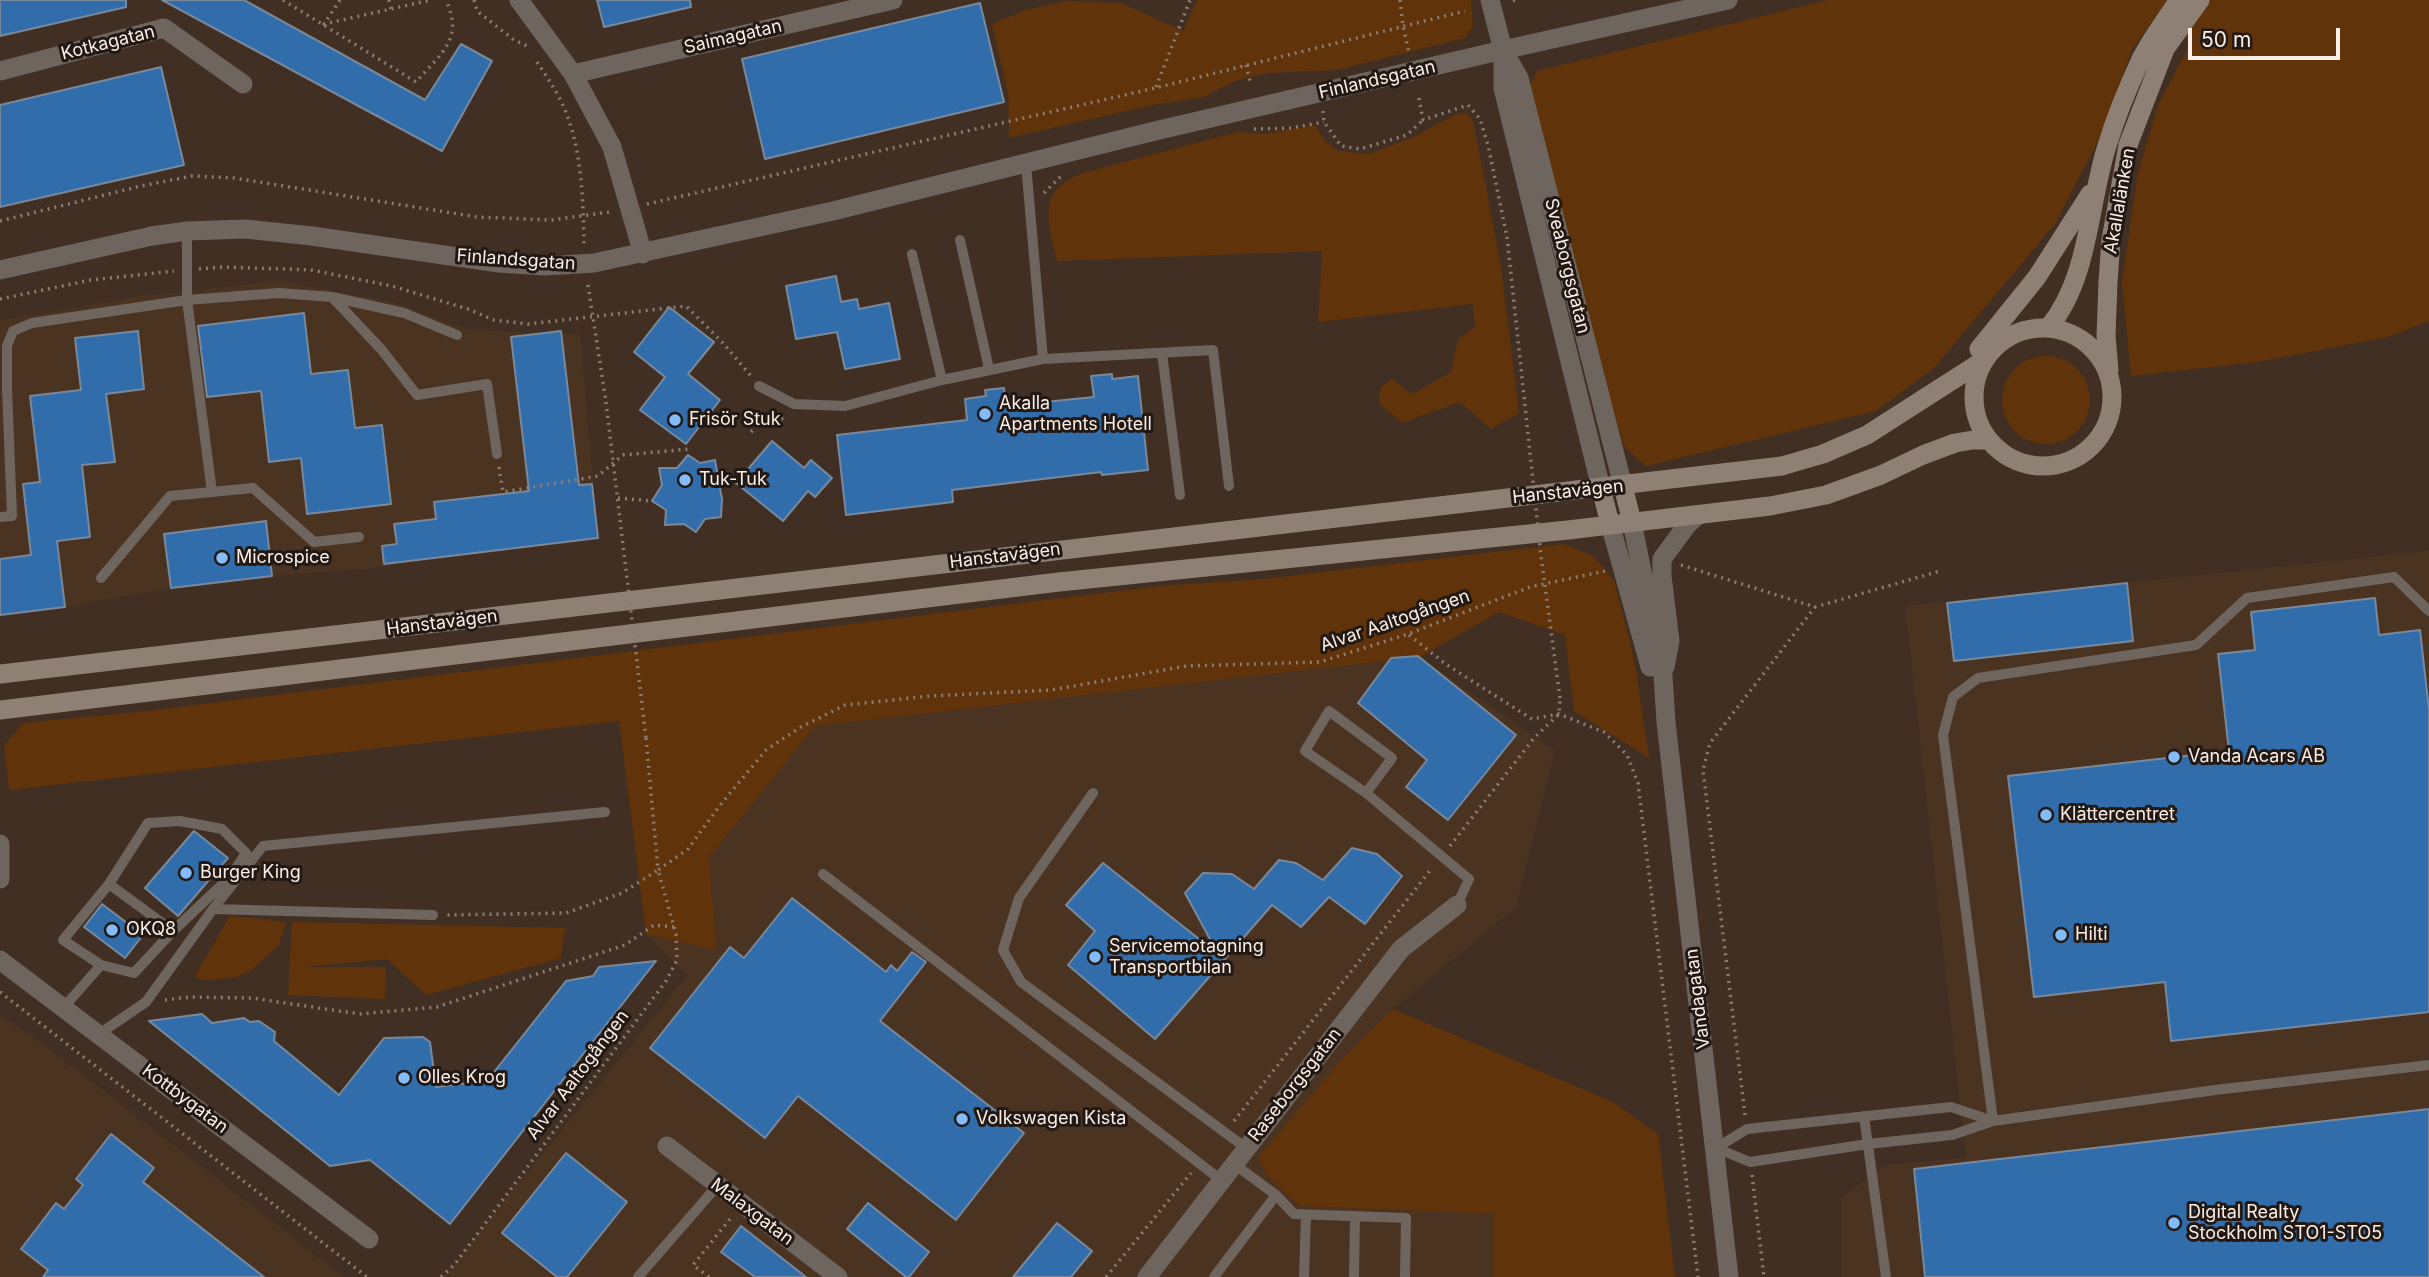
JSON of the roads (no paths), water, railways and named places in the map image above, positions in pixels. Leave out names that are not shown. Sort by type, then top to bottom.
[{"type":"main road","name":"Akallalänken","points":[[2049,327],[2065,304],[2082,257],[2095,187],[2107,146],[2142,58],[2179,0]]},
{"type":"main road","name":"Akallalänken","points":[[2110,378],[2106,336],[2111,240],[2128,145],[2165,49],[2200,0]]},
{"type":"main road","points":[[1946,386],[2037,277],[2095,187]]},
{"type":"main road","points":[[2049,327],[2070,332],[2088,343],[2102,359],[2110,378],[2113,397],[2111,414],[2105,429],[2096,443],[2062,464],[2042,466],[2022,463],[2004,454],[1989,440],[1978,422],[1974,401],[1976,380],[1984,360],[1996,345],[2030,328],[2049,327]]},
{"type":"main road","name":"Hanstavägen","points":[[0,674],[1782,466],[1823,454],[1867,435],[1984,360]]},
{"type":"main road","name":"Hanstavägen","points":[[0,709],[1059,582],[1518,536],[1770,506],[1826,495],[1955,443],[1989,440]]},
{"type":"main road","points":[[1623,486],[1632,522]]},
{"type":"main road","points":[[1601,488],[1610,524]]},
{"type":"street","points":[[519,0],[573,74],[612,146],[643,254]]},
{"type":"street","name":"Saimagatan","points":[[573,74],[893,0]]},
{"type":"street","name":"Sveaborgsgatan","points":[[1490,0],[1503,50],[1503,88],[1601,488]]},
{"type":"street","name":"Finlandsgatan","points":[[0,270],[187,230],[245,229],[499,263],[545,266],[594,263],[643,254],[1503,50],[1728,0]]},
{"type":"street","name":"Kotkagatan","points":[[0,71],[164,29],[243,83]]},
{"type":"street","name":"Sveaborgsgatan","points":[[1503,50],[1519,78],[1623,486]]},
{"type":"street","name":"Vandagatan","points":[[1663,674],[1671,641],[1661,576],[1662,559],[1687,525],[1698,515]]},
{"type":"street","name":"Vandagatan","points":[[1632,522],[1663,674],[1666,722],[1729,1277]]},
{"type":"street","name":"Vandagatan","points":[[1610,524],[1666,722]]},
{"type":"street","points":[[0,844],[0,879]]},
{"type":"street","name":"Raseborgsgatan","points":[[1147,1277],[1401,949],[1457,905]]},
{"type":"street","name":"Kottbygatan","points":[[0,960],[369,1239]]},
{"type":"street","name":"Malaxgatan","points":[[667,1146],[838,1277]]},
{"type":"lane","points":[[1026,164],[1043,359]]},
{"type":"lane","points":[[187,230],[187,300],[212,492]]},
{"type":"lane","points":[[960,240],[989,369]]},
{"type":"lane","points":[[912,254],[943,380]]},
{"type":"lane","points":[[0,517],[12,516],[8,346],[13,331],[32,323],[187,300],[279,293],[332,297],[404,313],[457,335]]},
{"type":"lane","points":[[332,297],[381,349],[417,395],[487,384],[497,454]]},
{"type":"lane","points":[[759,386],[794,404],[845,406],[989,369],[1043,359],[1213,350],[1229,486]]},
{"type":"lane","points":[[1162,353],[1181,495]]},
{"type":"lane","points":[[101,578],[170,496],[253,488],[314,542],[359,537]]},
{"type":"lane","points":[[1993,1121],[1943,735],[1952,697],[1978,678],[2196,645],[2247,598],[2393,577],[2429,611]]},
{"type":"lane","points":[[1366,793],[1392,758],[1329,711],[1305,751],[1366,793],[1469,879],[1457,905]]},
{"type":"lane","points":[[1093,793],[1019,898],[1003,950],[1021,982],[1226,1132],[1240,1156],[1294,1214],[1406,1218],[1405,1277]]},
{"type":"lane","points":[[99,1034],[146,1002],[262,846],[605,813]]},
{"type":"lane","points":[[180,821],[222,829],[246,853],[229,878],[173,931],[134,973],[102,965],[63,940],[109,884],[148,823],[180,821]]},
{"type":"lane","points":[[822,874],[1221,1180]]},
{"type":"lane","points":[[109,884],[173,931]]},
{"type":"lane","points":[[213,909],[433,915]]},
{"type":"lane","points":[[64,1007],[102,965]]},
{"type":"lane","points":[[1716,1148],[1750,1162],[1868,1144],[1952,1135],[1993,1121],[2215,1090],[2429,1065]]},
{"type":"lane","points":[[1716,1148],[1746,1129],[1951,1107],[1993,1121]]},
{"type":"lane","points":[[1864,1116],[1886,1277]]},
{"type":"lane","points":[[638,1277],[718,1185]]},
{"type":"lane","points":[[1214,1277],[1276,1195]]},
{"type":"lane","points":[[1304,1277],[1306,1216]]},
{"type":"lane","points":[[1354,1216],[1354,1277]]},
{"type":"place","name":"Akalla Apartments Hotell","points":[[985,414]]},
{"type":"place","name":"Frisör Stuk","points":[[675,420]]},
{"type":"place","name":"Tuk-Tuk","points":[[685,480]]},
{"type":"place","name":"Microspice","points":[[222,558]]},
{"type":"place","name":"Vanda Acars AB","points":[[2174,757]]},
{"type":"place","name":"Klättercentret","points":[[2046,815]]},
{"type":"place","name":"Burger King","points":[[186,873]]},
{"type":"place","name":"OKQ8","points":[[112,930]]},
{"type":"place","name":"Hilti","points":[[2061,935]]},
{"type":"place","name":"Servicemotagning Transportbilan","points":[[1095,957]]},
{"type":"place","name":"Olles Krog","points":[[404,1078]]},
{"type":"place","name":"Volkswagen Kista","points":[[962,1119]]},
{"type":"place","name":"Digital Realty Stockholm STO1-STO5","points":[[2174,1223]]}]
